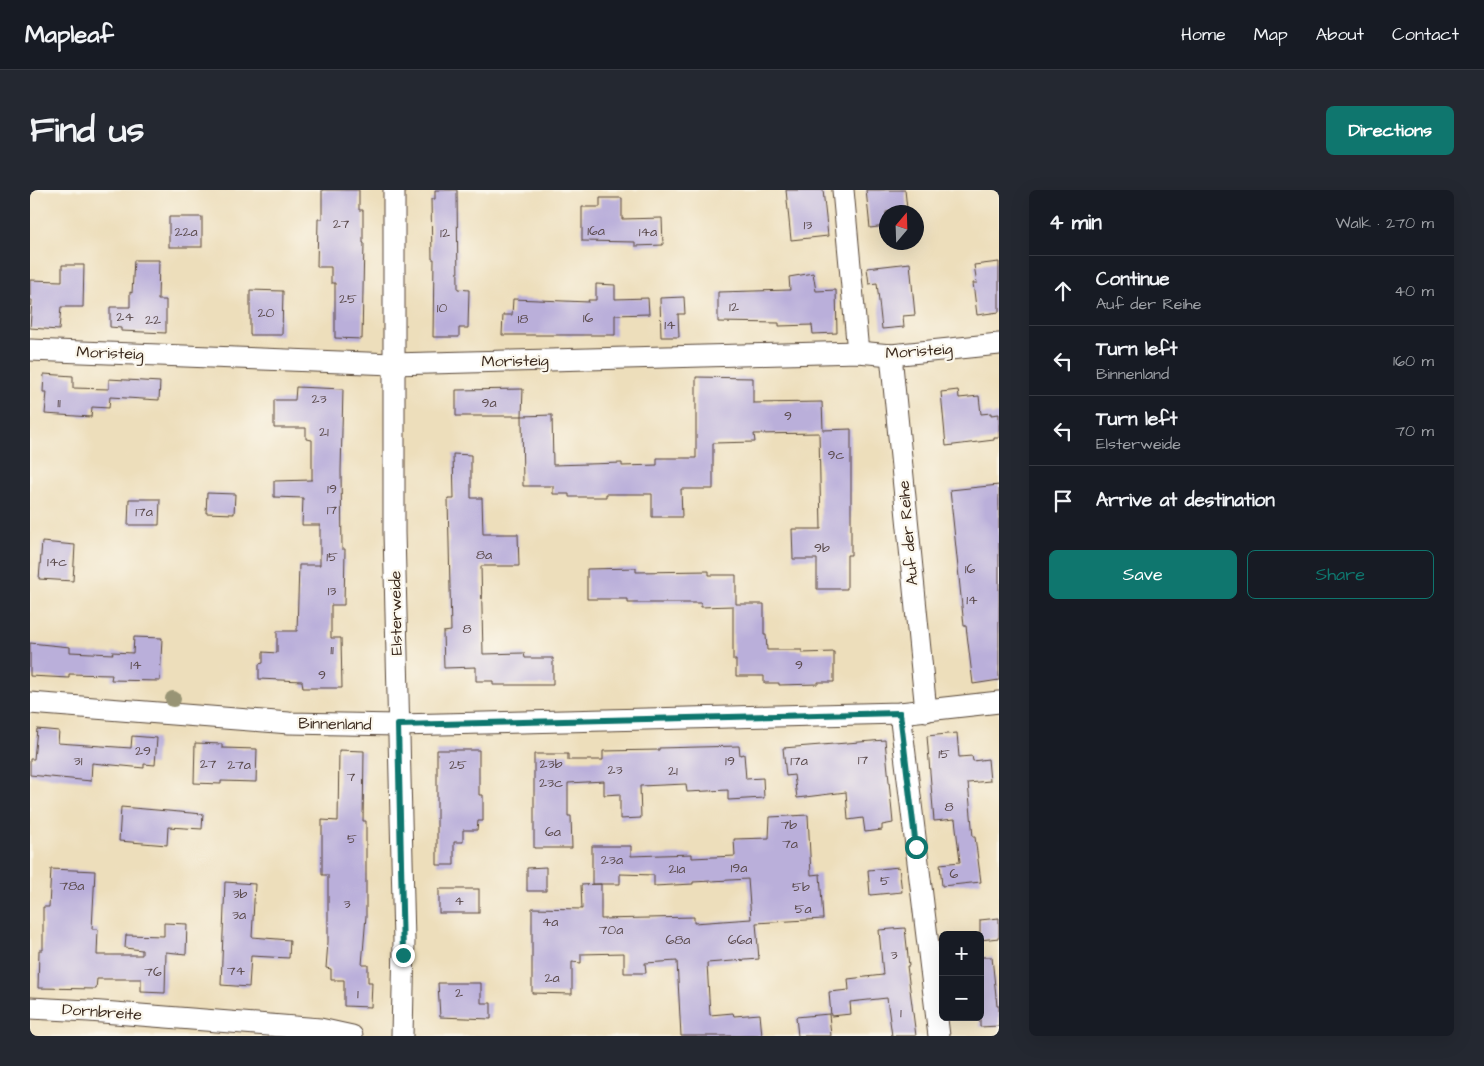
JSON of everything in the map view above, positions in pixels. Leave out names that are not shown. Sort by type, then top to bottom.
[{"type":"street","name":"Elsterweide","points":[[394,190],[394,532],[404,941],[402,1036]]},
{"type":"street","points":[[843,190],[858,352]]},
{"type":"street","name":"Moristeig","points":[[30,350],[393,364],[858,352],[891,355],[999,344]]},
{"type":"street","name":"Auf der Reihe","points":[[891,355],[926,711]]},
{"type":"street","name":"Binnenland","points":[[30,703],[289,723],[398,725],[900,713],[999,702]]},
{"type":"street","points":[[900,713],[939,1036]]},
{"type":"street","name":"Dornbreite","points":[[30,1008],[89,1010],[320,1029],[352,1036]]},
{"type":"building","points":[[322,190],[359,190],[359,210],[363,210],[364,243],[362,339],[335,338],[335,283],[331,283],[331,267],[317,267],[318,219],[322,219]]},
{"type":"building","points":[[435,190],[457,190],[458,289],[469,290],[468,328],[459,328],[459,337],[433,337],[434,259],[432,259],[431,199],[435,199]]},
{"type":"building","points":[[786,190],[823,190],[828,236],[791,240]]},
{"type":"building","points":[[866,190],[905,190],[907,205],[879,205],[879,227],[870,228]]},
{"type":"building","points":[[600,198],[622,198],[622,219],[662,218],[663,245],[635,246],[635,242],[582,241],[582,207],[600,207]]},
{"type":"building","points":[[169,217],[202,217],[202,247],[169,247]]},
{"type":"building","points":[[134,260],[159,260],[158,300],[166,300],[166,333],[121,331],[121,328],[110,327],[110,307],[130,307]]},
{"type":"building","points":[[999,262],[999,312],[977,315],[973,283],[977,283],[974,265]]},
{"type":"building","points":[[910,263],[915,315],[903,316],[904,327],[882,329],[877,283],[869,284],[867,268]]},
{"type":"building","points":[[62,265],[84,265],[83,307],[61,307],[59,330],[30,328],[32,300],[30,300],[30,280],[62,281]]},
{"type":"building","points":[[813,273],[816,291],[836,290],[837,333],[813,334],[812,325],[779,326],[779,323],[718,322],[718,292],[790,290],[789,277]]},
{"type":"building","points":[[596,284],[615,285],[615,299],[648,298],[649,314],[615,315],[615,335],[502,335],[503,315],[512,315],[513,299],[589,302],[588,300],[596,300]]},
{"type":"building","points":[[250,290],[283,291],[282,335],[250,335]]},
{"type":"building","points":[[684,297],[685,314],[678,314],[679,337],[661,337],[660,298]]},
{"type":"building","points":[[44,374],[73,376],[73,388],[109,389],[109,379],[160,382],[159,400],[110,397],[109,408],[92,407],[91,417],[45,414],[47,392],[43,392]]},
{"type":"building","points":[[696,377],[753,378],[753,403],[822,402],[823,430],[851,429],[851,555],[847,555],[847,589],[817,589],[817,559],[793,559],[792,529],[821,529],[819,433],[754,434],[755,442],[713,443],[713,489],[681,489],[682,517],[652,517],[652,494],[606,494],[606,497],[569,497],[569,494],[553,494],[553,486],[523,486],[522,416],[552,415],[553,465],[622,463],[622,466],[657,465],[657,458],[696,458]]},
{"type":"building","points":[[296,387],[343,389],[341,471],[342,549],[345,549],[344,605],[331,605],[331,638],[341,638],[342,688],[303,688],[302,681],[259,679],[259,664],[263,663],[263,652],[277,653],[277,631],[297,631],[299,565],[320,565],[320,525],[302,525],[303,498],[274,497],[274,481],[312,480],[312,440],[306,439],[306,428],[274,428],[274,400],[295,400]]},
{"type":"building","points":[[523,389],[522,416],[456,416],[456,390]]},
{"type":"building","points":[[958,390],[959,398],[979,396],[981,414],[999,414],[999,438],[946,446],[941,392]]},
{"type":"building","points":[[453,454],[471,455],[471,498],[482,498],[483,534],[518,534],[519,566],[481,566],[483,654],[524,653],[525,658],[553,658],[553,685],[493,685],[493,681],[476,681],[476,667],[444,668],[443,632],[451,631],[448,499],[454,499]]},
{"type":"building","points":[[999,485],[999,680],[973,684],[966,626],[964,626],[950,490]]},
{"type":"building","points":[[207,493],[235,494],[234,514],[206,513]]},
{"type":"building","points":[[129,499],[160,499],[159,525],[128,525]]},
{"type":"building","points":[[42,542],[75,545],[73,581],[39,579]]},
{"type":"building","points":[[636,568],[636,572],[709,571],[709,575],[736,575],[736,604],[764,604],[764,635],[766,635],[767,650],[802,650],[802,653],[834,652],[834,682],[779,685],[779,683],[764,683],[764,676],[736,676],[736,660],[733,660],[733,606],[701,607],[701,603],[628,603],[628,599],[587,599],[587,569]]},
{"type":"building","points":[[134,637],[162,638],[160,681],[111,680],[112,675],[69,674],[69,678],[30,676],[30,643],[70,647],[70,652],[133,653]]},
{"type":"building","points":[[37,729],[59,731],[58,743],[131,748],[132,736],[157,738],[155,765],[144,764],[144,768],[92,763],[91,781],[30,775],[30,759],[34,759]]},
{"type":"building","points":[[957,733],[959,757],[972,756],[973,761],[988,759],[990,781],[968,783],[973,837],[975,837],[981,882],[942,886],[940,864],[960,862],[955,819],[934,821],[927,736]]},
{"type":"building","points":[[885,740],[893,823],[882,825],[882,830],[865,832],[863,818],[848,820],[846,792],[797,798],[794,775],[786,776],[783,748]]},
{"type":"building","points":[[195,743],[222,744],[222,748],[257,749],[256,782],[221,781],[221,784],[194,783]]},
{"type":"building","points":[[739,746],[740,755],[744,754],[746,779],[763,778],[764,798],[728,800],[728,790],[687,792],[686,784],[640,786],[641,818],[620,819],[620,794],[604,795],[604,781],[568,783],[568,816],[571,816],[572,848],[534,848],[534,754],[568,754],[568,760],[603,760],[603,751]]},
{"type":"building","points":[[339,750],[364,751],[363,821],[366,821],[366,916],[362,965],[368,965],[368,982],[372,982],[371,1007],[344,1006],[344,980],[331,980],[331,969],[326,968],[328,875],[322,875],[322,820],[338,821]]},
{"type":"building","points":[[437,750],[479,750],[479,795],[483,795],[483,821],[478,821],[477,830],[463,830],[463,842],[454,842],[454,865],[437,865]]},
{"type":"building","points":[[121,807],[203,814],[202,829],[168,827],[167,845],[119,841]]},
{"type":"building","points":[[808,815],[811,875],[820,874],[823,919],[756,923],[759,959],[707,963],[710,1015],[733,1013],[734,1016],[760,1014],[762,1036],[681,1036],[677,961],[645,963],[646,973],[624,973],[624,953],[581,954],[581,963],[572,962],[572,994],[532,993],[532,908],[582,909],[581,885],[601,884],[592,884],[592,846],[631,846],[631,856],[692,854],[692,858],[735,856],[734,839],[769,838],[770,817]],"holes":[[[620,874],[654,875],[654,886],[748,879],[751,919],[694,923],[694,917],[601,919],[601,884],[620,884]]]},
{"type":"building","points":[[546,867],[546,891],[527,891],[527,868]]},
{"type":"building","points":[[899,867],[902,892],[870,895],[868,870]]},
{"type":"building","points":[[51,869],[95,871],[92,929],[98,929],[97,955],[142,955],[142,950],[125,948],[126,935],[164,936],[164,923],[187,924],[186,954],[166,952],[165,993],[141,992],[141,979],[97,979],[96,989],[38,988],[39,950],[43,950],[43,907],[49,907]]},
{"type":"building","points":[[225,882],[255,884],[252,937],[290,940],[289,958],[251,956],[249,987],[221,985]]},
{"type":"building","points":[[439,889],[479,889],[479,913],[439,913]]},
{"type":"building","points":[[999,918],[999,938],[984,940],[984,931],[980,931],[980,920]]},
{"type":"building","points":[[905,928],[909,966],[907,966],[916,1036],[892,1036],[887,998],[850,1002],[851,1014],[831,1016],[829,992],[849,990],[848,979],[883,975],[879,930]]},
{"type":"building","points":[[984,957],[992,957],[997,1006],[999,1006],[999,1026],[980,1027],[980,1021],[984,1021]]},
{"type":"building","points":[[438,983],[481,983],[481,1003],[491,1003],[491,1019],[440,1017]]},
{"type":"building","points":[[829,1014],[831,1036],[798,1036],[796,1017]]},
{"type":"route","points":[[403,955],[398,725],[900,713],[916,847]]}]
